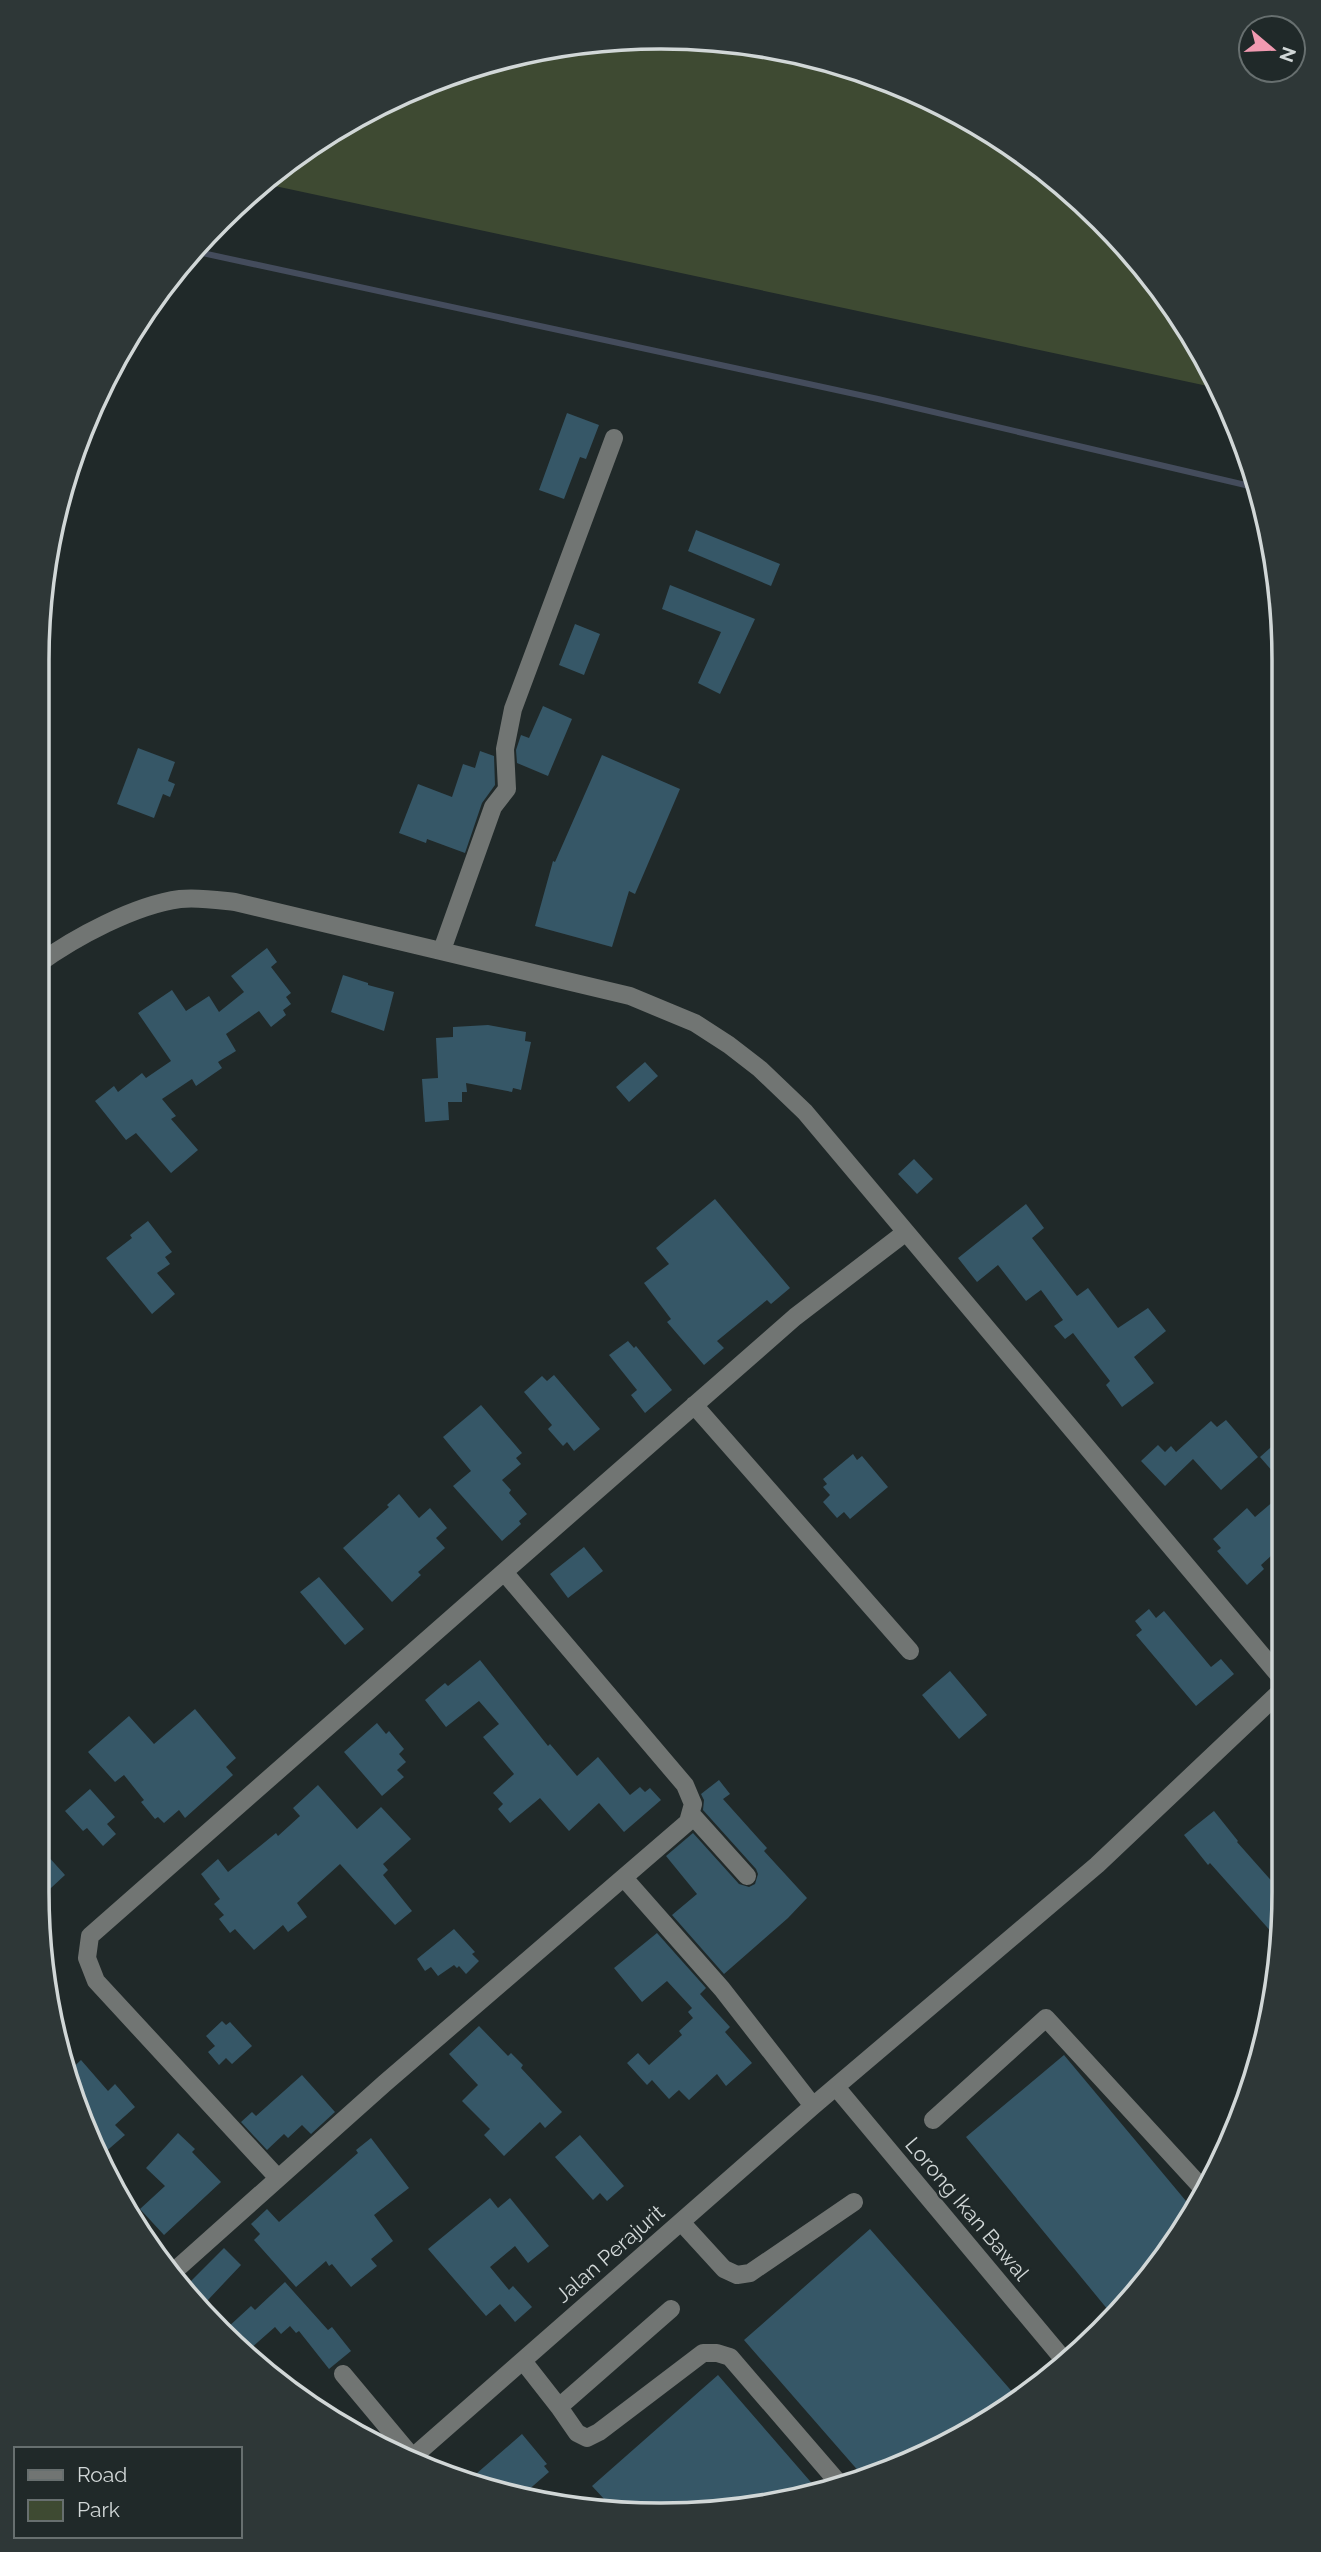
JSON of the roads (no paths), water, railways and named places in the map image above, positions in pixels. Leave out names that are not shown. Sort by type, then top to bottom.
[{"type":"street","points":[[442,950],[493,807],[507,789],[505,749],[513,709],[614,438]]},
{"type":"street","points":[[49,958],[134,909],[183,898],[235,902],[630,996],[695,1023],[760,1069],[805,1112],[1272,1667]]},
{"type":"street","points":[[278,2178],[96,1981],[87,1958],[90,1936],[794,1317],[906,1232]]},
{"type":"street","points":[[694,1405],[910,1651]]},
{"type":"street","points":[[180,2266],[688,1822],[692,1815],[693,1804],[685,1785],[505,1572]]},
{"type":"street","name":"Jalan Perajurit","points":[[415,2451],[523,2361],[813,2105],[1097,1865],[1272,1699]]},
{"type":"street","points":[[692,1815],[747,1876]]},
{"type":"street","points":[[624,1878],[722,1989],[813,2105]]},
{"type":"street","points":[[933,2120],[1046,2018],[1198,2183]]},
{"type":"street","name":"Lorong Ikan Bawal","points":[[836,2087],[1059,2355]]},
{"type":"street","points":[[681,2222],[724,2269],[737,2275],[750,2273],[854,2202]]},
{"type":"street","points":[[559,2407],[671,2309]]},
{"type":"street","points":[[523,2361],[577,2433],[587,2438],[599,2432],[703,2353],[730,2357],[834,2478]]},
{"type":"street","points":[[343,2374],[406,2447]]},
{"type":"waterway","points":[[204,253],[878,399],[1246,485]]}]
